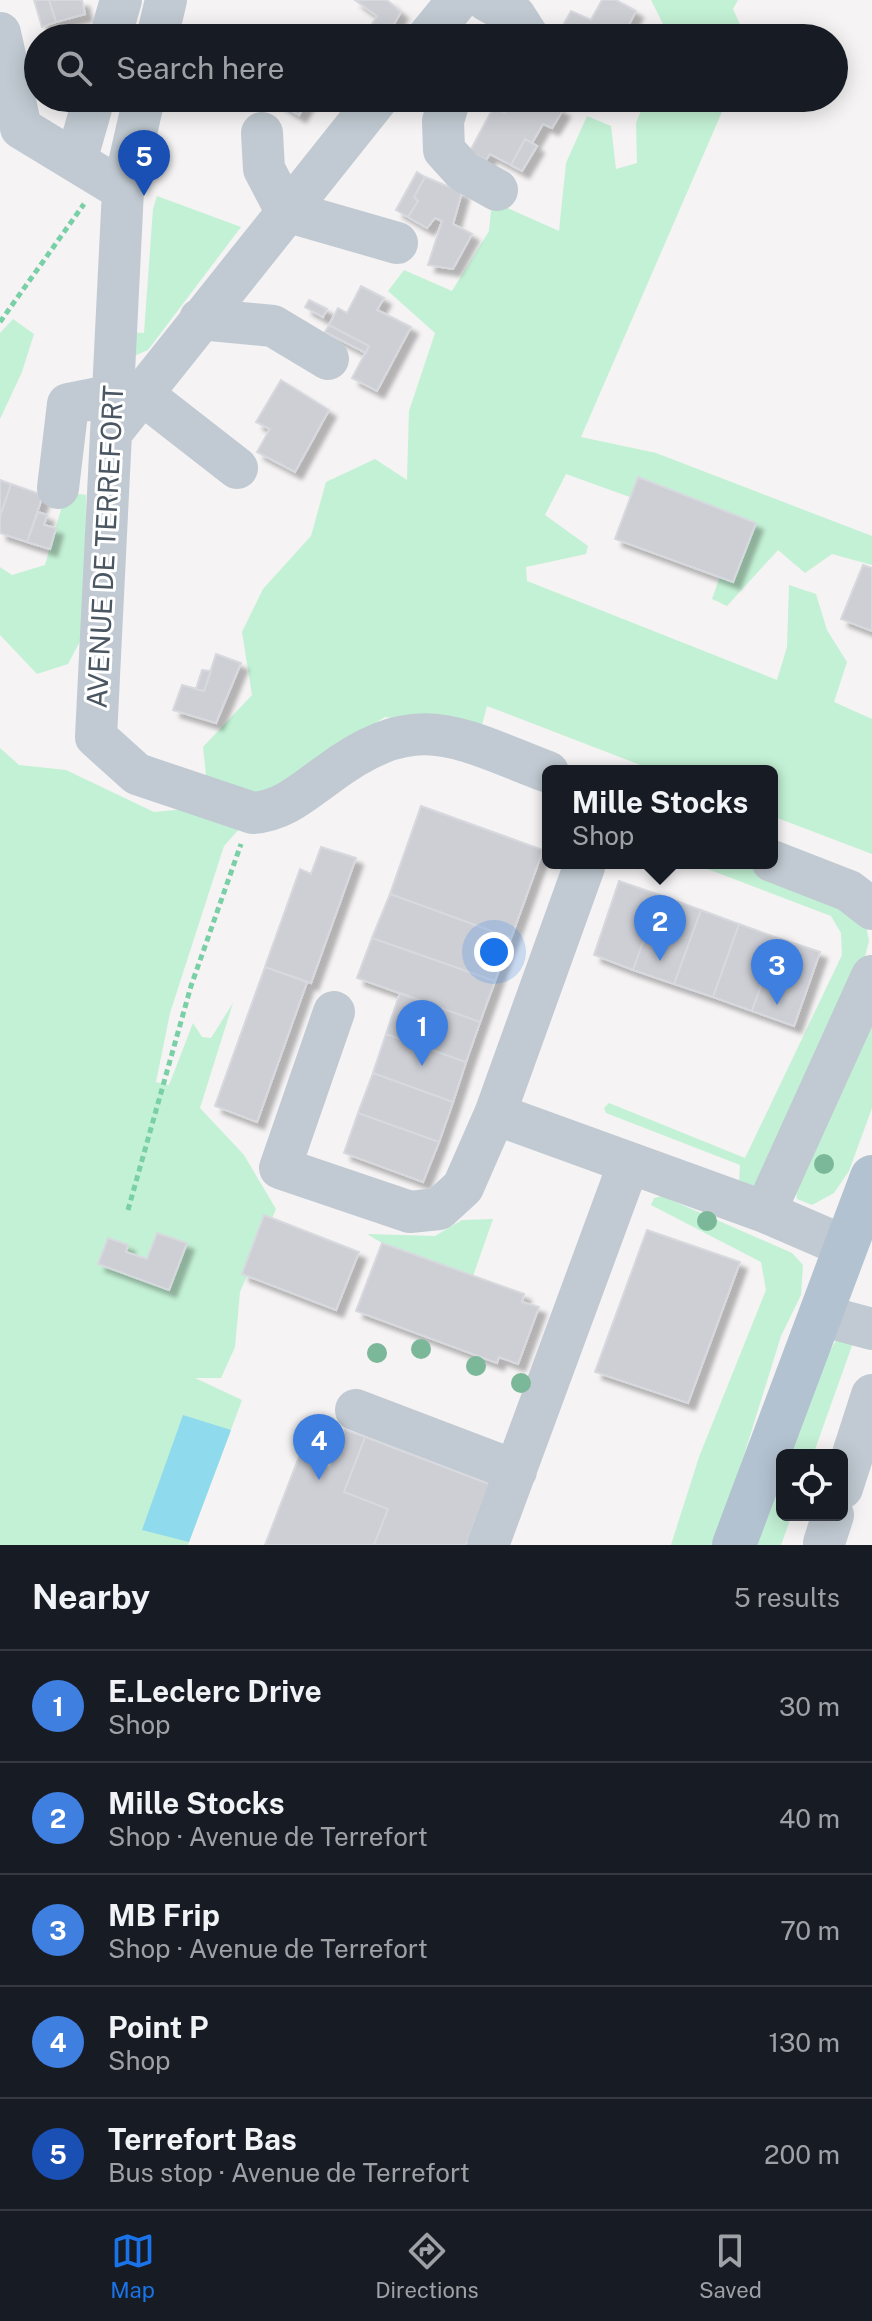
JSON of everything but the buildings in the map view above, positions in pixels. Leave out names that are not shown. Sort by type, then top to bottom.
[{"type":"main road","points":[[734,1545],[872,1177]]},
{"type":"street","points":[[114,24],[121,0]]},
{"type":"street","points":[[160,24],[166,0]]},
{"type":"street","points":[[440,24],[458,0]]},
{"type":"street","points":[[486,0],[515,16],[520,24]]},
{"type":"street","points":[[0,33],[7,111],[21,128],[101,176]]},
{"type":"street","points":[[95,112],[101,176]]},
{"type":"street","name":"AVENUE DE TERREFORT","points":[[136,112],[101,176],[122,408],[96,737],[137,774],[253,813]]},
{"type":"street","points":[[122,408],[200,319],[367,112]]},
{"type":"street","points":[[446,112],[444,150],[463,171],[497,190]]},
{"type":"street","points":[[262,133],[264,169],[286,211],[397,243]]},
{"type":"street","points":[[200,319],[273,326],[328,359]]},
{"type":"street","points":[[58,488],[68,404],[122,408],[237,468]]},
{"type":"street","points":[[253,813],[272,812],[382,740],[417,733],[461,738],[542,770]]},
{"type":"street","points":[[778,863],[849,891],[872,909]]},
{"type":"street","points":[[334,1012],[280,1168],[410,1212],[439,1209],[463,1187],[495,1114],[583,869]]},
{"type":"street","points":[[765,1212],[872,976]]},
{"type":"street","points":[[495,1114],[765,1212],[846,1247]]},
{"type":"street","points":[[488,1545],[629,1163]]},
{"type":"street","points":[[820,1315],[869,1338]]},
{"type":"street","points":[[848,1469],[872,1395]]},
{"type":"street","points":[[356,1410],[516,1471]]},
{"type":"path","points":[[0,322],[101,176]]},
{"type":"path","points":[[128,1210],[191,986],[253,813]]},
{"type":"green space","points":[[651,0],[738,0],[733,9],[740,24],[663,24]]},
{"type":"green space","points":[[640,112],[722,112],[581,437],[656,453],[872,536],[872,565],[832,554],[805,573],[778,550],[727,606],[712,599],[727,556],[638,500],[566,474],[545,515],[588,546],[586,554],[526,567],[527,581],[777,680],[787,647],[789,585],[816,594],[827,630],[847,662],[834,702],[872,719],[872,854],[778,818],[778,765],[640,765],[487,706],[480,732],[385,717],[276,788],[224,846],[170,1013],[156,1082],[169,1085],[193,1023],[202,1037],[211,1038],[233,1003],[200,1108],[244,1155],[276,1209],[240,1292],[235,1347],[221,1378],[195,1378],[242,1400],[188,1545],[0,1545],[0,748],[19,765],[66,770],[154,812],[196,808],[207,784],[203,747],[252,695],[242,632],[263,589],[311,536],[326,482],[375,459],[407,480],[409,411],[435,333],[388,291],[404,270],[452,291],[489,231],[492,201],[559,231],[566,163],[587,116],[611,126],[616,169],[637,163],[636,123]]},
{"type":"green space","points":[[157,196],[241,227],[148,350],[127,359],[125,332],[144,333],[153,209]]},
{"type":"green space","points":[[13,319],[34,334],[22,372],[0,419],[0,333]]},
{"type":"green space","points":[[66,492],[86,495],[85,632],[68,664],[37,674],[0,635],[0,567],[12,575],[45,565]]},
{"type":"green space","points":[[708,869],[772,869],[864,915],[869,941],[861,972],[763,1188],[739,1183],[740,1165],[606,1113],[604,1108],[609,1103],[745,1158],[842,955],[841,933],[831,916]]},
{"type":"green space","points":[[872,1003],[872,1108],[849,1171],[834,1193],[812,1205],[797,1199],[795,1183]]},
{"type":"green space","points":[[662,1196],[792,1253],[803,1265],[801,1295],[781,1336],[740,1468],[712,1545],[671,1545],[699,1457],[766,1290],[761,1262],[651,1205],[654,1198]]},
{"type":"green space","points":[[493,1219],[473,1276],[382,1243],[367,1234],[435,1236],[462,1220]]},
{"type":"green space","points":[[838,1337],[854,1340],[815,1449],[792,1449],[827,1356]]},
{"type":"green space","points":[[776,1493],[776,1521],[790,1521],[781,1545],[757,1545]]},
{"type":"water","points":[[183,1415],[231,1430],[189,1542],[142,1530]]},
{"type":"place","name":"Terrefort Bas","points":[[144,196]]},
{"type":"place","name":"Mille Stocks","points":[[660,961]]},
{"type":"place","name":"MB Frip","points":[[777,1005]]},
{"type":"place","name":"E.Leclerc Drive","points":[[422,1066]]},
{"type":"place","name":"Point P","points":[[319,1480]]}]
